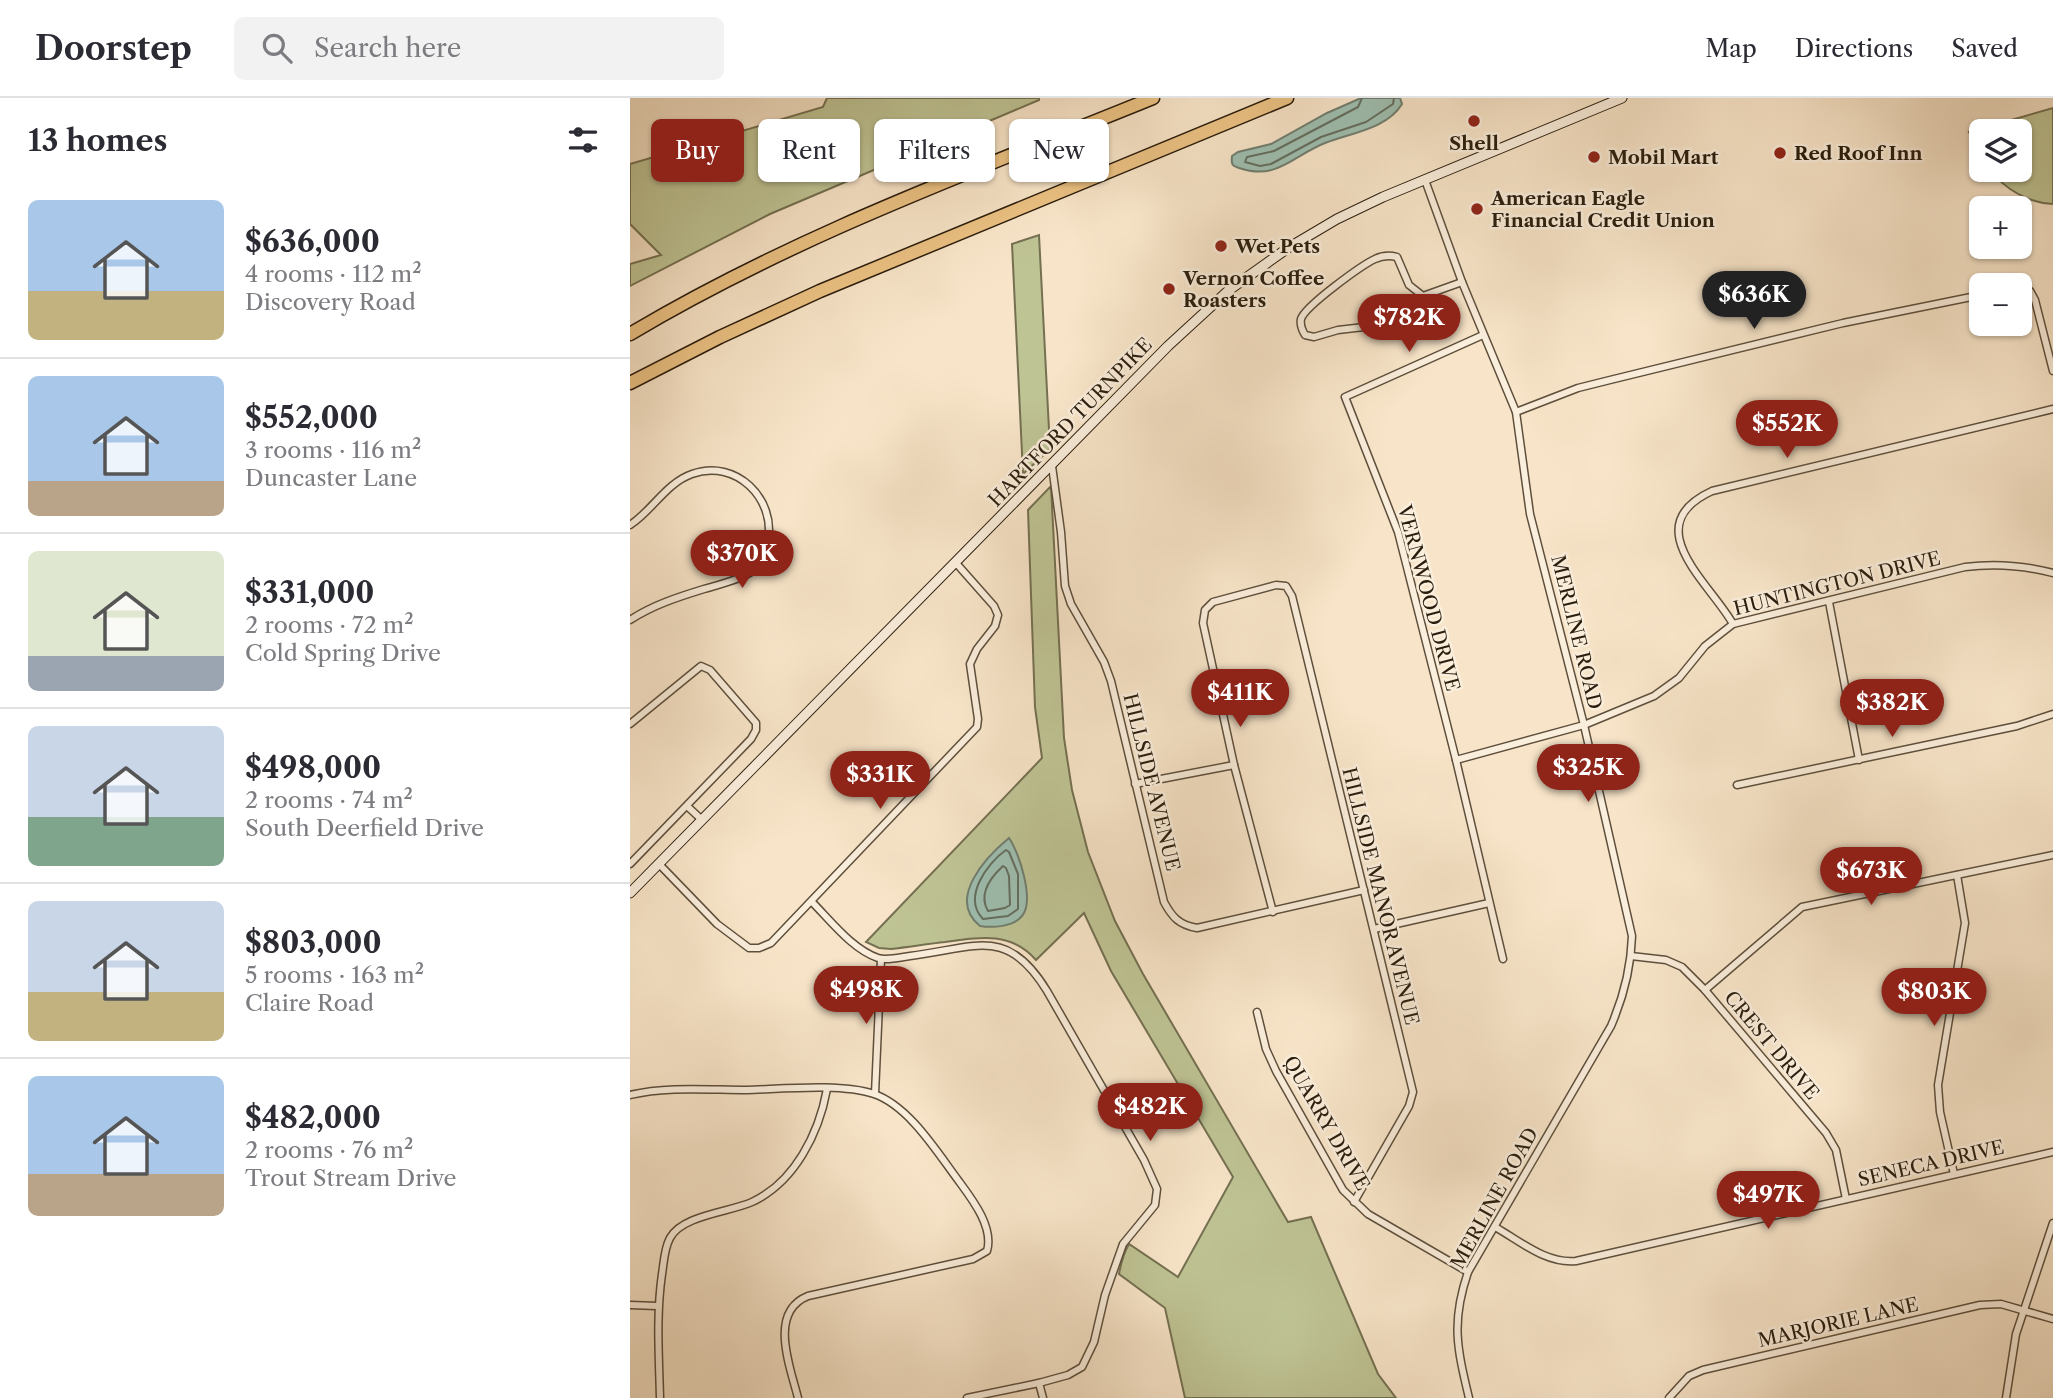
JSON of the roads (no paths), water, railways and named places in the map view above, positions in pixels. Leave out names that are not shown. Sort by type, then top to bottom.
[{"type":"highway","points":[[630,334],[720,284],[813,239],[1153,98]]},
{"type":"highway","points":[[630,383],[710,341],[820,291],[1287,98]]},
{"type":"main road","name":"HARTFORD TURNPIKE","points":[[630,893],[1216,300],[1296,243],[1337,219],[1622,98]]},
{"type":"street","name":"MERLINE ROAD","points":[[1425,180],[1462,282],[1516,412],[1530,514],[1584,725],[1632,936],[1622,1000],[1611,1026],[1468,1272],[1456,1323],[1469,1398]]},
{"type":"street","points":[[1423,296],[1409,285],[1397,257],[1390,255],[1377,258],[1353,273],[1307,310],[1301,320],[1302,328],[1305,335],[1314,337],[1338,330],[1381,325],[1396,318],[1423,296],[1462,282]]},
{"type":"street","points":[[2032,295],[2053,371]]},
{"type":"street","points":[[1516,412],[1577,388],[1908,308],[1969,297]]},
{"type":"street","name":"VERNWOOD DRIVE","points":[[1483,335],[1345,397],[1398,532],[1503,959]]},
{"type":"street","points":[[1733,624],[1721,604],[1684,557],[1679,536],[1680,520],[1694,499],[1712,491],[2053,409]]},
{"type":"street","name":"HILLSIDE AVENUE","points":[[1052,466],[1065,586],[1071,604],[1108,671],[1164,902],[1171,916],[1186,926],[1197,928],[1364,890]]},
{"type":"street","points":[[630,525],[678,482],[692,474],[710,471],[732,475],[750,486],[764,502],[771,527],[767,551],[754,570],[726,583],[646,609],[630,620]]},
{"type":"street","points":[[659,864],[717,924],[749,948],[759,948],[771,943],[812,902],[977,727],[970,664],[977,649],[995,626],[998,615],[994,606],[956,563]]},
{"type":"street","name":"HUNTINGTON DRIVE","points":[[1456,760],[1584,725],[1654,696],[1679,678],[1705,646],[1733,624],[1965,567],[1991,563],[2023,565],[2053,573]]},
{"type":"street","name":"HILLSIDE MANOR AVENUE","points":[[1234,765],[1203,623],[1205,610],[1213,602],[1276,585],[1286,586],[1292,596],[1413,1092],[1412,1100],[1354,1202]]},
{"type":"street","points":[[1829,602],[1859,760]]},
{"type":"street","points":[[630,724],[701,666],[710,670],[756,723],[751,739],[630,864]]},
{"type":"street","points":[[1737,785],[2017,726],[2053,714]]},
{"type":"street","points":[[1135,783],[1234,765],[1273,912]]},
{"type":"street","points":[[687,806],[702,820]]},
{"type":"street","points":[[1705,990],[1802,907],[2053,855]]},
{"type":"street","points":[[1954,1174],[1940,1112],[1938,1085],[1965,923],[1956,875]]},
{"type":"street","points":[[812,902],[855,944],[881,960],[976,946],[1004,948],[1021,957],[1047,991],[1144,1160],[1157,1189],[1155,1205],[1123,1244],[1115,1262],[1089,1356],[1082,1367],[1068,1375],[1039,1383],[967,1398]]},
{"type":"street","points":[[1374,929],[1489,903]]},
{"type":"street","name":"CREST DRIVE","points":[[1631,956],[1677,963],[1705,990],[1826,1133],[1836,1150],[1846,1199]]},
{"type":"street","points":[[875,1094],[881,960]]},
{"type":"street","name":"QUARRY DRIVE","points":[[1257,1012],[1266,1049],[1276,1071],[1343,1190],[1368,1214],[1468,1272]]},
{"type":"street","points":[[660,1398],[657,1306],[665,1254],[671,1236],[683,1224],[752,1202],[781,1182],[812,1135],[827,1089]]},
{"type":"street","points":[[630,1095],[663,1091],[827,1089],[875,1094],[906,1114],[920,1129],[963,1187],[985,1223],[990,1241],[987,1251],[973,1259],[795,1301],[787,1315],[784,1329],[798,1398]]},
{"type":"street","name":"SENECA DRIVE","points":[[1495,1227],[1551,1259],[1566,1262],[2053,1152]]},
{"type":"street","points":[[2006,1398],[2016,1334],[2053,1223]]},
{"type":"street","name":"MARJORIE LANE","points":[[1669,1398],[1689,1376],[1703,1370],[1980,1305],[2001,1304],[2053,1319]]},
{"type":"street","points":[[630,1305],[657,1306]]},
{"type":"street","points":[[1039,1383],[1043,1398]]},
{"type":"water","points":[[1361,98],[1400,98],[1402,104],[1378,125],[1313,148],[1274,169],[1252,171],[1232,164],[1232,156],[1238,152],[1271,144],[1327,113]]},
{"type":"water","points":[[1009,838],[1024,877],[1026,909],[1018,920],[1008,925],[980,926],[971,915],[967,903],[968,891],[981,867]]},
{"type":"place","name":"Shell","points":[[1474,121]]},
{"type":"place","name":"Red Roof Inn","points":[[1780,153]]},
{"type":"place","name":"Mobil Mart","points":[[1594,157]]},
{"type":"place","name":"American Eagle Financial Credit Union","points":[[1477,209]]},
{"type":"place","name":"Wet Pets","points":[[1221,246]]},
{"type":"place","name":"Vernon Coffee Roasters","points":[[1169,289]]}]
